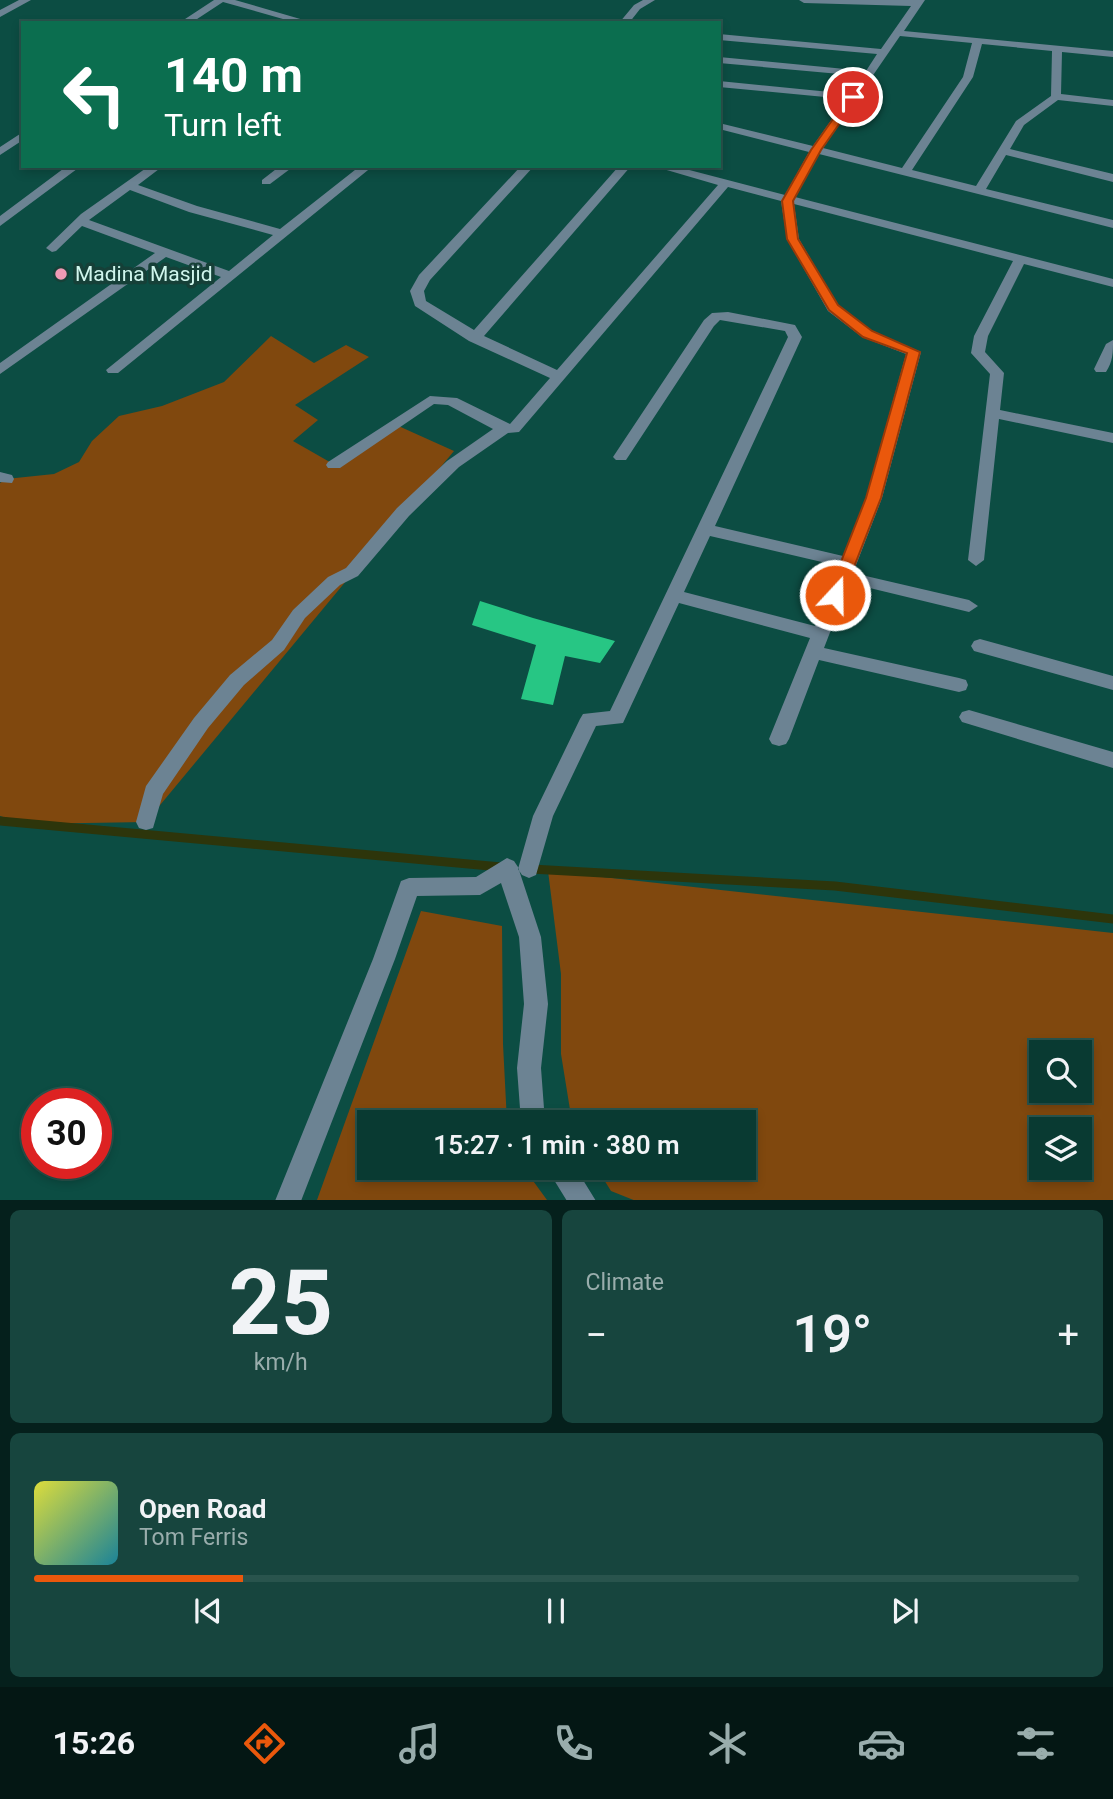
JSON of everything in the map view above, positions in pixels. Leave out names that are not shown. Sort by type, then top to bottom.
[{"type":"street","points":[[0,14],[26,0]]},
{"type":"street","points":[[187,21],[222,0],[301,21]]},
{"type":"street","points":[[626,21],[637,7],[650,0]]},
{"type":"street","points":[[804,0],[919,1]]},
{"type":"street","points":[[779,739],[874,498],[914,352],[867,334],[833,307],[793,239],[788,201],[816,150],[919,1]]},
{"type":"street","points":[[899,33],[1113,54]]},
{"type":"street","points":[[721,37],[885,52]]},
{"type":"street","points":[[905,172],[968,77],[978,41]]},
{"type":"street","points":[[1056,49],[1056,97]]},
{"type":"street","points":[[721,61],[869,74]]},
{"type":"street","points":[[733,62],[722,84],[853,97]]},
{"type":"street","points":[[979,191],[1020,123],[1056,97],[1113,103]]},
{"type":"street","points":[[721,126],[1113,224]]},
{"type":"street","points":[[0,152],[21,136]]},
{"type":"street","points":[[1003,151],[1113,178]]},
{"type":"street","points":[[0,222],[72,168]]},
{"type":"street","points":[[52,248],[80,221],[154,168]]},
{"type":"street","points":[[267,182],[285,168]]},
{"type":"street","points":[[113,370],[365,168]]},
{"type":"street","points":[[526,168],[424,278],[417,291],[420,303],[474,338],[504,354],[559,376]]},
{"type":"street","points":[[474,338],[623,168]]},
{"type":"street","points":[[666,168],[1113,283]]},
{"type":"street","points":[[334,465],[430,400],[443,397],[463,405],[503,429],[514,429],[725,184]]},
{"type":"street","points":[[129,186],[193,209],[283,234]]},
{"type":"street","points":[[80,221],[231,276]]},
{"type":"street","points":[[0,370],[164,252]]},
{"type":"street","points":[[976,560],[997,373],[978,353],[981,336],[1020,260]]},
{"type":"street","points":[[528,869],[543,817],[590,719],[616,718],[795,337],[789,328],[717,316],[709,323],[621,457]]},
{"type":"street","points":[[1101,369],[1113,344]]},
{"type":"street","points":[[994,413],[1113,438]]},
{"type":"street","points":[[146,822],[153,792],[201,723],[237,680],[278,645],[299,614],[334,582],[352,572],[403,512],[453,464],[503,429]]},
{"type":"street","points":[[705,528],[969,606]]},
{"type":"street","points":[[674,596],[817,643],[959,685]]},
{"type":"street","points":[[980,646],[1113,683]]},
{"type":"street","points":[[969,717],[1113,760]]},
{"type":"street","points":[[288,1200],[384,959],[409,887],[480,886],[507,867],[530,937],[536,1004],[529,1068],[532,1110]]},
{"type":"street","points":[[568,1180],[583,1200]]},
{"type":"shaded area","points":[[271,336],[314,363],[346,345],[369,357],[295,405],[318,420],[293,441],[335,465],[394,424],[454,451],[146,822],[25,824],[0,816],[0,483],[6,479],[54,474],[79,462],[92,441],[119,416],[162,406],[224,382]]},
{"type":"shaded area","points":[[548,871],[1113,933],[1113,1200],[634,1200],[611,1191],[604,1180],[756,1180],[756,1110],[570,1110],[561,1054],[561,974]]},
{"type":"shaded area","points":[[421,911],[502,926],[506,1110],[357,1110],[357,1180],[532,1180],[547,1200],[317,1200]]},
{"type":"building","points":[[480,601],[615,641],[600,663],[565,656],[553,705],[521,699],[536,645],[472,625]]},
{"type":"waterway","points":[[0,821],[501,867]]},
{"type":"waterway","points":[[531,869],[835,886],[1113,919]]},
{"type":"place","name":"Madina Masjid","points":[[61,274]]},
{"type":"route","points":[[835,595],[874,498],[914,352],[867,334],[833,307],[793,239],[788,201],[816,150],[853,97]]}]
